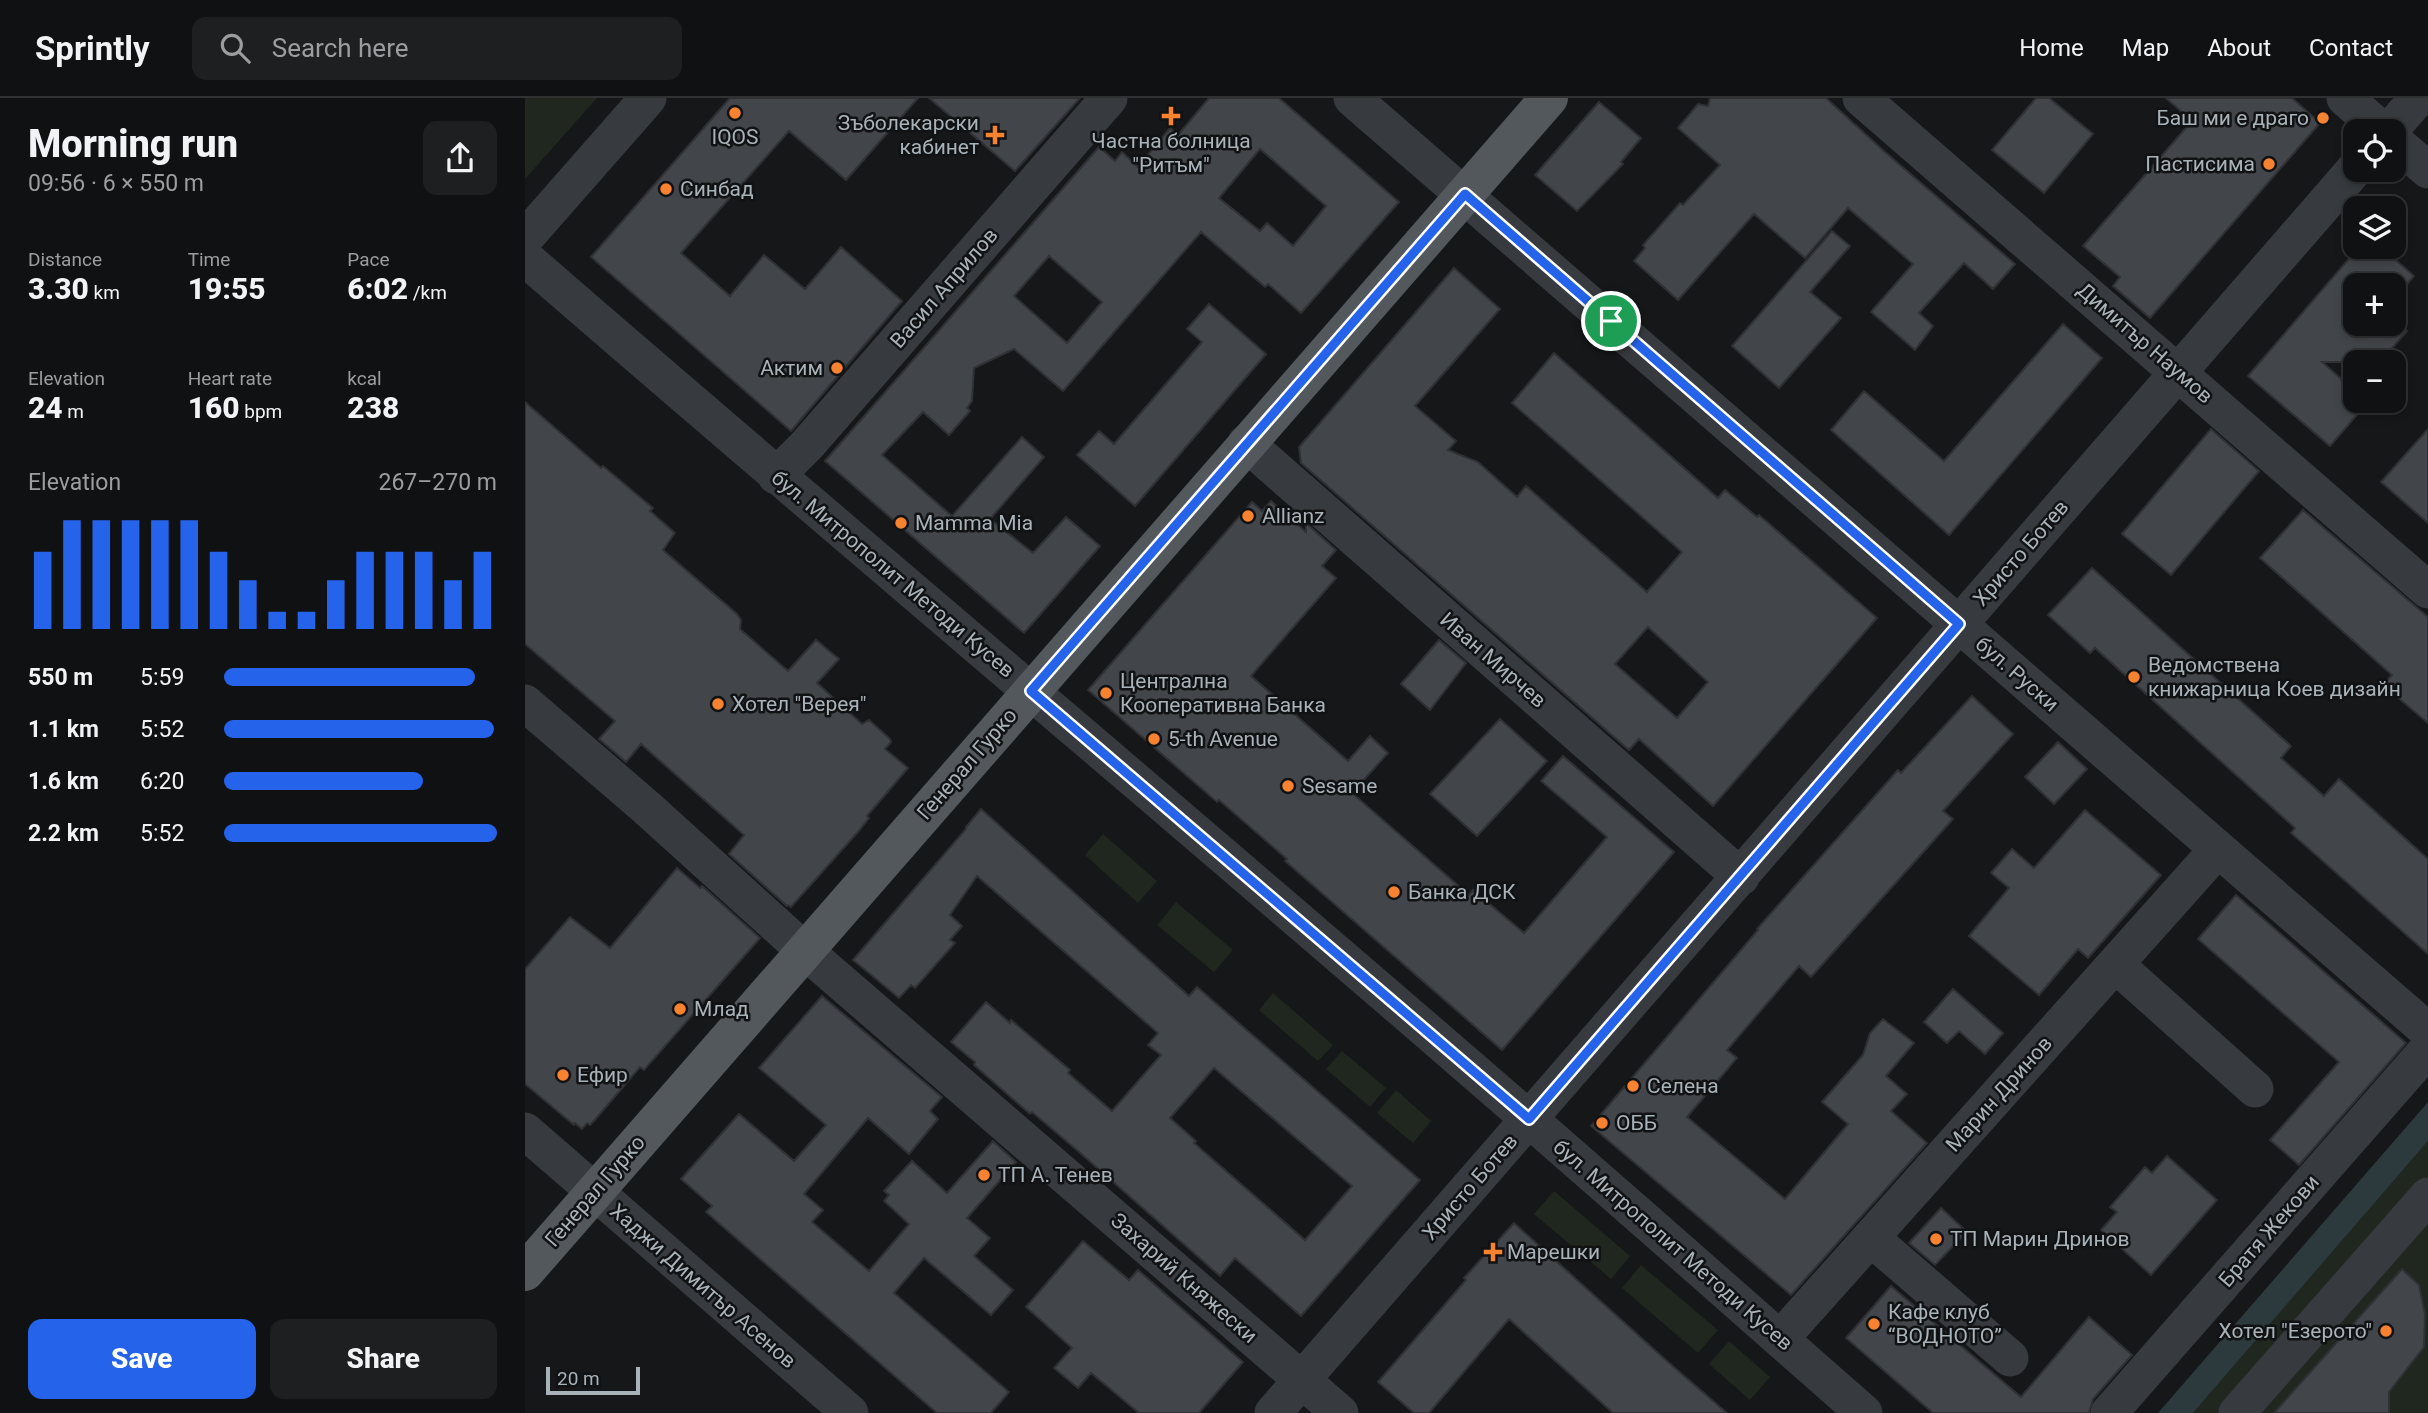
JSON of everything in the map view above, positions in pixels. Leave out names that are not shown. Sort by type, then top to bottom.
[{"type":"main road","name":"Генерал Гурко","points":[[525,1272],[1549,98]]},
{"type":"street","points":[[525,238],[648,98]]},
{"type":"street","name":"Васил Априлов","points":[[776,476],[807,445],[1109,98]]},
{"type":"street","name":"бул. Руски","points":[[1352,98],[2428,1031]]},
{"type":"street","name":"Димитър Наумов","points":[[1861,98],[2428,590]]},
{"type":"street","points":[[2345,98],[2369,119]]},
{"type":"street","points":[[2399,119],[2417,98]]},
{"type":"street","points":[[2406,151],[2428,170]]},
{"type":"street","name":"Христо Ботев","points":[[1273,1413],[2344,182]]},
{"type":"street","name":"бул. Митрополит Методи Кусев","points":[[525,258],[1529,1119],[1864,1413]]},
{"type":"street","name":"Иван Мирчев","points":[[1246,443],[1741,877]]},
{"type":"street","name":"Захарий Княжески","points":[[525,703],[647,808],[805,951],[1340,1413]]},
{"type":"street","name":"Марин Дринов","points":[[1780,1339],[2218,849]]},
{"type":"street","points":[[2115,964],[2255,1089]]},
{"type":"street","name":"Братя Жекови","points":[[2109,1413],[2428,1049]]},
{"type":"street","name":"Хаджи Димитър Асенов","points":[[525,1131],[850,1413]]},
{"type":"street","points":[[2237,1413],[2428,1196]]},
{"type":"street","points":[[1871,1238],[2010,1358]]},
{"type":"shaded area","points":[[525,98],[597,98],[525,179]]},
{"type":"shaded area","points":[[1103,834],[1157,881],[1138,903],[1085,855]]},
{"type":"shaded area","points":[[1176,902],[1233,950],[1214,972],[1157,925]]},
{"type":"shaded area","points":[[1273,993],[1333,1045],[1318,1061],[1259,1010]]},
{"type":"shaded area","points":[[1342,1051],[1386,1088],[1370,1107],[1326,1069]]},
{"type":"shaded area","points":[[1396,1090],[1431,1121],[1413,1143],[1377,1113]]},
{"type":"shaded area","points":[[2428,1102],[2428,1141],[2193,1413],[2158,1413]]},
{"type":"shaded area","points":[[2428,1141],[2428,1413],[2193,1413]]},
{"type":"shaded area","points":[[1554,1191],[1630,1256],[1611,1279],[1534,1214]]},
{"type":"shaded area","points":[[1641,1265],[1718,1330],[1698,1353],[1622,1288]]},
{"type":"shaded area","points":[[1729,1341],[1770,1377],[1750,1400],[1709,1364]]},
{"type":"building","points":[[730,98],[918,98],[846,180],[789,131],[681,253],[730,296],[764,255],[805,289],[841,247],[902,301],[791,431],[591,257]]},
{"type":"building","points":[[929,98],[1080,98],[1015,171]]},
{"type":"building","points":[[1209,98],[1279,98],[1399,202],[1301,313],[1268,284],[1265,287],[1201,232],[1063,391],[1014,349],[974,368],[972,401],[967,408],[970,411],[949,435],[923,412],[882,455],[952,516],[1022,437],[1044,457],[990,519],[1033,553],[1066,517],[1100,546],[1024,633],[825,461],[1099,147],[1115,161],[1122,152],[1138,167],[1170,128],[1178,135]],"holes":[[[1260,149],[1326,206],[1293,246],[1267,223],[1260,231],[1219,198]],[[1049,256],[1102,302],[1067,343],[1014,296]]]},
{"type":"building","points":[[1710,98],[1826,98],[2015,264],[1993,289],[1964,263],[1919,313],[1933,326],[1915,350],[1871,312],[1913,264],[1848,208],[1805,258],[1754,214],[1678,300],[1634,261],[1645,248],[1643,245],[1680,203],[1683,205],[1720,165],[1678,128],[1698,104],[1708,106]]},
{"type":"building","points":[[2036,98],[2049,98],[2093,134],[2044,193],[1992,150]]},
{"type":"building","points":[[2166,98],[2292,98],[2320,123],[2150,318],[2113,286],[2120,277],[2083,246],[2192,121]]},
{"type":"building","points":[[1599,102],[1641,138],[1621,162],[1623,164],[1577,211],[1535,175]]},
{"type":"building","points":[[1832,231],[1850,246],[1810,292],[1841,318],[1779,388],[1732,346]]},
{"type":"building","points":[[2349,259],[2395,259],[2414,276],[2406,285],[2406,273],[2343,273],[2343,336],[2403,336],[2390,350],[2343,350],[2343,362],[2322,362],[2343,380],[2343,413],[2358,413],[2330,446],[2248,376]]},
{"type":"building","points":[[1454,268],[1500,309],[1415,406],[1456,441],[1448,450],[1478,462],[1517,497],[1526,486],[1647,592],[1682,552],[1512,403],[1554,353],[1718,498],[1725,490],[1757,517],[1759,515],[1877,618],[1713,806],[1639,739],[1629,750],[1301,463],[1299,447]],"holes":[[[1648,627],[1708,682],[1677,718],[1615,664]]]},
{"type":"building","points":[[1209,304],[1266,354],[1135,506],[1077,455],[1099,431],[1114,444],[1202,342],[1187,329]]},
{"type":"building","points":[[2063,324],[2102,358],[1949,535],[1831,430],[1864,391],[1944,461]]},
{"type":"building","name":"Хотел \"Верея\"","points":[[525,402],[601,468],[603,466],[653,508],[650,511],[675,533],[663,550],[737,614],[741,620],[740,629],[788,671],[816,640],[839,659],[817,683],[862,724],[869,720],[890,739],[891,742],[885,749],[908,768],[867,816],[869,818],[857,833],[791,907],[729,854],[744,835],[641,744],[626,762],[599,739],[615,721],[525,644]]},
{"type":"building","points":[[2211,429],[2259,471],[2171,575],[2122,534]]},
{"type":"building","points":[[2428,429],[2428,523],[2381,482]]},
{"type":"building","points":[[1271,501],[1306,532],[1306,523],[1336,550],[1322,566],[1336,578],[1251,676],[1348,761],[1370,736],[1388,753],[1352,793],[1469,895],[1473,890],[1524,933],[1607,837],[1541,781],[1563,756],[1674,852],[1502,1050],[1285,861],[1287,859],[1088,690],[1252,502],[1262,511]]},
{"type":"building","points":[[2303,510],[2428,617],[2428,723],[2383,685],[2392,675],[2260,558]]},
{"type":"building","points":[[2092,568],[2291,746],[2281,758],[2324,796],[2339,779],[2428,859],[2428,954],[2291,833],[2295,828],[2095,648],[2090,653],[2048,615]]},
{"type":"building","points":[[1439,640],[1466,663],[1430,710],[1401,684]]},
{"type":"building","points":[[1972,696],[2013,734],[1943,811],[1953,819],[1811,977],[1799,966],[1727,1050],[1737,1058],[1687,1117],[1785,1199],[1848,1124],[1822,1102],[1863,1055],[1870,1033],[1883,1019],[1914,1043],[1886,1076],[1907,1094],[1891,1111],[1927,1143],[1791,1295],[1591,1126],[1757,929],[1898,770],[1901,773]]},
{"type":"building","points":[[1500,719],[1547,761],[1477,836],[1430,794]]},
{"type":"building","points":[[2058,742],[2087,769],[2054,804],[2025,777]]},
{"type":"building","points":[[981,809],[1189,996],[1197,987],[1420,1180],[1301,1316],[1235,1258],[1220,1276],[1078,1151],[1032,1112],[1030,1114],[951,1042],[986,1002],[1070,1070],[1068,1073],[1112,1111],[1161,1055],[1148,1045],[1158,1033],[977,876],[950,915],[962,926],[950,940],[955,943],[915,988],[911,985],[899,998],[853,960]],"holes":[[[1214,1068],[1352,1186],[1305,1240],[1194,1143],[1196,1141],[1170,1118]]]},
{"type":"building","points":[[2085,810],[2161,875],[2088,958],[2078,949],[2039,995],[1969,936],[2009,888],[1991,873],[2012,849],[2034,868]]},
{"type":"building","points":[[677,868],[700,888],[702,886],[760,938],[644,1070],[640,1067],[593,1122],[590,1125],[587,1123],[582,1129],[525,1084],[525,969],[570,917],[610,948]]},
{"type":"building","points":[[2236,895],[2406,1043],[2299,1165],[2270,1140],[2339,1062],[2198,939]]},
{"type":"building","points":[[1953,989],[2003,1033],[1985,1054],[1959,1031],[1947,1043],[1924,1022]]},
{"type":"building","points":[[822,996],[942,1097],[930,1111],[938,1119],[909,1154],[868,1118],[804,1194],[823,1210],[812,1222],[869,1271],[909,1224],[884,1201],[889,1195],[884,1191],[912,1161],[947,1193],[993,1141],[1016,1162],[967,1218],[990,1238],[974,1256],[1013,1290],[991,1315],[924,1258],[894,1293],[1009,1392],[991,1413],[937,1413],[706,1212],[712,1206],[681,1179],[739,1114],[794,1161],[826,1125],[759,1068]]},
{"type":"building","points":[[2167,1156],[2217,1200],[2151,1275],[2101,1230],[2117,1212],[2110,1207],[2145,1167],[2152,1173]]},
{"type":"building","name":"ТП Марин Дринов","points":[[1941,1208],[1967,1232],[1935,1265],[1909,1243]]},
{"type":"building","points":[[1514,1223],[1727,1413],[1613,1413],[1509,1319],[1429,1413],[1414,1413],[1378,1382],[1466,1280],[1464,1278]]},
{"type":"building","points":[[1083,1241],[1129,1280],[1138,1270],[1243,1362],[1199,1413],[1139,1413],[1091,1373],[1078,1388],[1054,1368],[1072,1348],[1026,1307]]},
{"type":"building","name":"Хотел \"Езерото\"","points":[[2402,1269],[2419,1285],[2425,1314],[2424,1347],[2389,1392],[2389,1413],[2274,1413]]},
{"type":"building","points":[[1891,1286],[2021,1397],[2089,1317],[2132,1355],[2093,1399],[2089,1413],[1933,1413],[1846,1338]]},
{"type":"place","name":"IQOS","points":[[735,113]]},
{"type":"place","name":"Частна болница \"Ритъм\"","points":[[1171,116]]},
{"type":"place","name":"Баш ми е драго","points":[[2323,118]]},
{"type":"place","name":"Зъболекарски кабинет","points":[[995,135]]},
{"type":"place","name":"Пастисима","points":[[2269,164]]},
{"type":"place","name":"Синбад","points":[[666,189]]},
{"type":"place","name":"Актим","points":[[837,368]]},
{"type":"place","name":"Allianz","points":[[1248,516]]},
{"type":"place","name":"Mamma Mia","points":[[901,523]]},
{"type":"place","name":"Ведомствена книжарница Коев дизайн","points":[[2134,677]]},
{"type":"place","name":"Централна Кооперативна Банка","points":[[1106,693]]},
{"type":"place","name":"Хотел \"Верея\"","points":[[718,704]]},
{"type":"place","name":"5-th Avenue","points":[[1154,739]]},
{"type":"place","name":"Sesame","points":[[1288,786]]},
{"type":"place","name":"Банка ДСК","points":[[1394,892]]},
{"type":"place","name":"Млад","points":[[680,1009]]},
{"type":"place","name":"Ефир","points":[[563,1075]]},
{"type":"place","name":"Селена","points":[[1633,1086]]},
{"type":"place","name":"ОББ","points":[[1602,1123]]},
{"type":"place","name":"ТП А. Тенев","points":[[984,1175]]},
{"type":"place","name":"ТП Марин Дринов","points":[[1936,1239]]},
{"type":"place","name":"Марешки","points":[[1493,1252]]},
{"type":"place","name":"Кафе клуб “ВОДНОТО”","points":[[1874,1324]]},
{"type":"place","name":"Хотел \"Езерото\"","points":[[2386,1331]]},
{"type":"route","points":[[1465,194],[1611,321],[1959,624],[1529,1119],[1031,691],[1465,194]]}]
